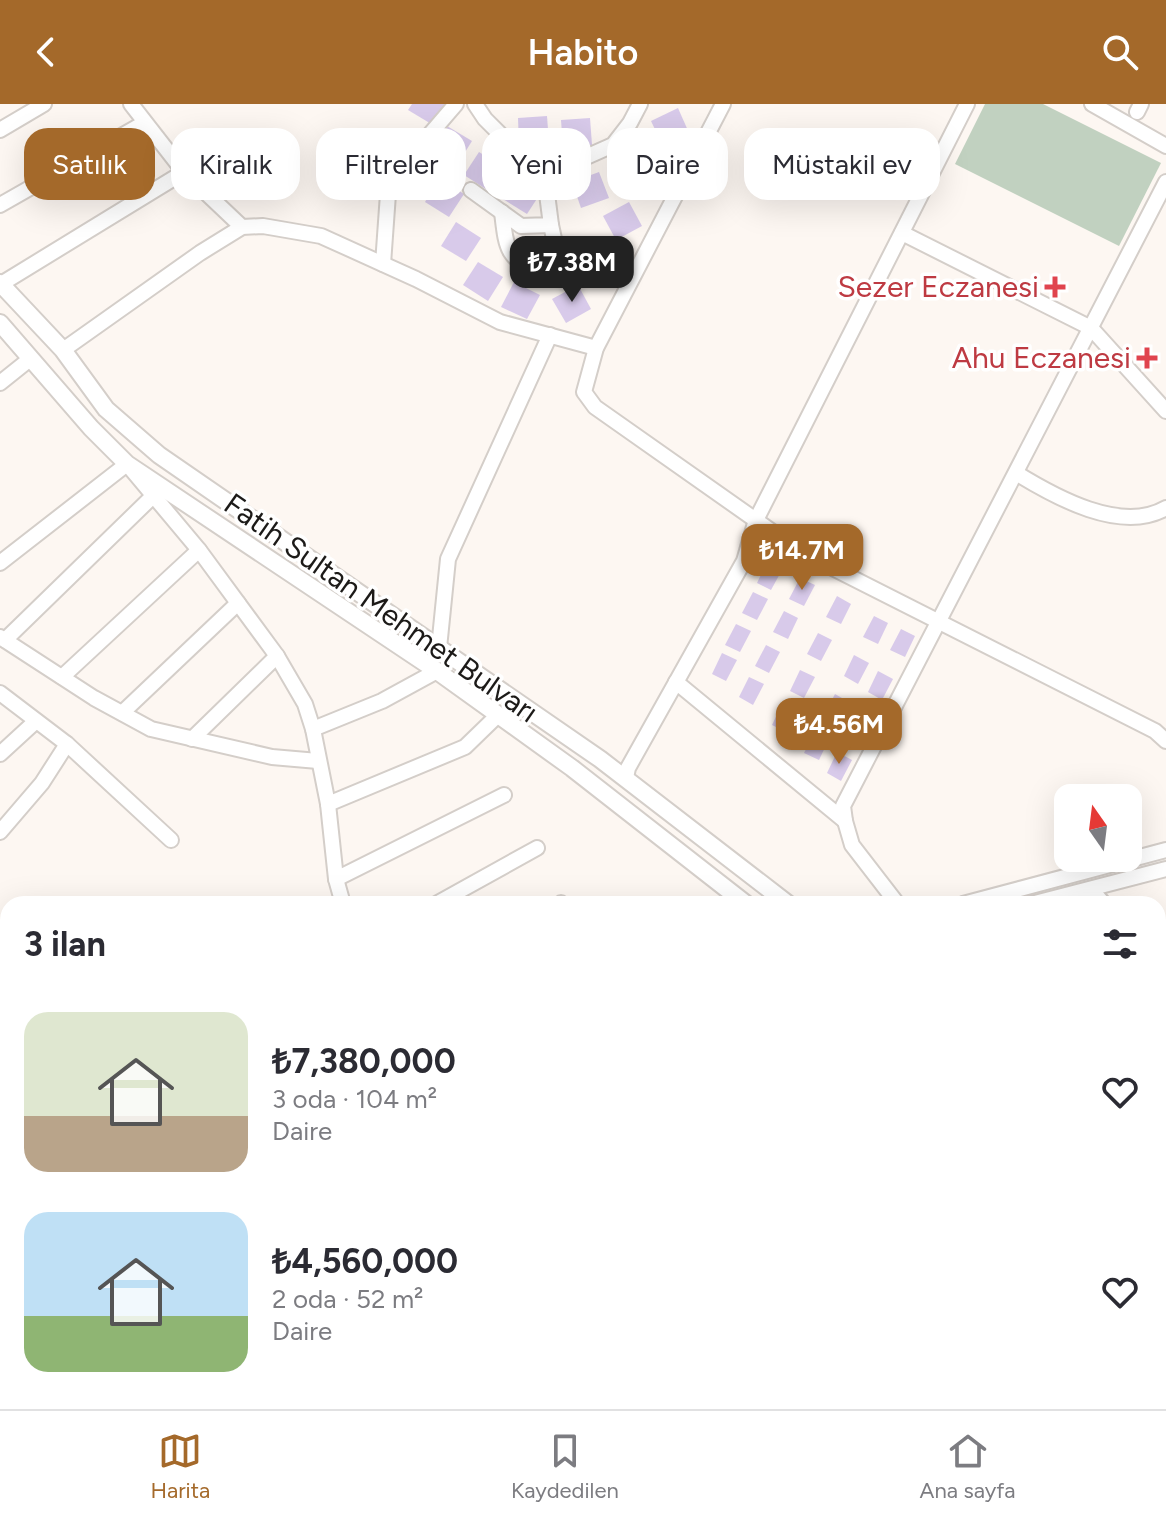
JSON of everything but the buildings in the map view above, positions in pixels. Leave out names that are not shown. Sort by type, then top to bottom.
[{"type":"main road","name":"Fatih Sultan Mehmet Bulvarı","points":[[0,284],[63,350],[106,409],[159,455],[626,778],[778,896]]},
{"type":"main road","name":"Fatih Sultan Mehmet Bulvarı","points":[[0,323],[91,428],[127,464],[437,671],[572,768],[736,896]]},
{"type":"street","points":[[0,130],[44,104]]},
{"type":"street","points":[[131,104],[171,156]]},
{"type":"street","points":[[383,264],[388,194],[425,140],[456,104]]},
{"type":"street","points":[[475,104],[494,128]]},
{"type":"street","points":[[591,155],[613,145],[640,104]]},
{"type":"street","points":[[723,104],[596,348],[584,392],[595,407],[801,552],[1155,731],[1166,741]]},
{"type":"street","points":[[626,778],[628,768],[744,561],[756,520],[967,104]]},
{"type":"street","points":[[1092,104],[1166,146]]},
{"type":"street","points":[[0,205],[144,123]]},
{"type":"street","points":[[0,284],[171,180]]},
{"type":"street","points":[[891,896],[852,845],[843,806],[1166,182]]},
{"type":"street","points":[[471,190],[521,226],[551,225]]},
{"type":"street","points":[[214,200],[242,227]]},
{"type":"street","points":[[502,212],[505,238],[515,261],[542,271],[555,259],[556,248],[548,200]]},
{"type":"street","points":[[63,350],[200,253],[242,227],[263,226],[321,236],[500,322],[596,348]]},
{"type":"street","points":[[902,233],[1091,328],[1166,411]]},
{"type":"street","points":[[439,648],[448,559],[550,335]]},
{"type":"street","points":[[0,383],[30,359]]},
{"type":"street","points":[[0,563],[127,464],[199,550],[277,656],[305,704],[328,804],[341,896]]},
{"type":"street","points":[[1016,473],[1048,493],[1089,509],[1126,517],[1157,513],[1166,508]]},
{"type":"street","points":[[154,495],[2,638],[94,698],[151,729],[272,757],[318,761]]},
{"type":"street","points":[[62,677],[199,550]]},
{"type":"street","points":[[122,713],[238,603]]},
{"type":"street","points":[[192,739],[277,656]]},
{"type":"street","points":[[313,729],[382,701],[437,671]]},
{"type":"street","points":[[676,682],[845,821]]},
{"type":"street","points":[[0,693],[67,744],[171,840]]},
{"type":"street","points":[[328,804],[465,747],[498,715]]},
{"type":"street","points":[[0,754],[36,721]]},
{"type":"street","points":[[0,832],[42,783],[67,744]]},
{"type":"street","points":[[336,879],[504,795]]},
{"type":"street","points":[[450,896],[537,848]]},
{"type":"street","points":[[993,896],[1166,850]]},
{"type":"street","points":[[1063,896],[1166,869]]},
{"type":"street","points":[[1091,889],[1097,896]]},
{"type":"green space","points":[[985,104],[1043,104],[1161,163],[1119,246],[955,164]]},
{"type":"place","name":"Sezer Eczanesi","points":[[1055,287]]},
{"type":"place","name":"Ahu Eczanesi","points":[[1147,358]]}]
